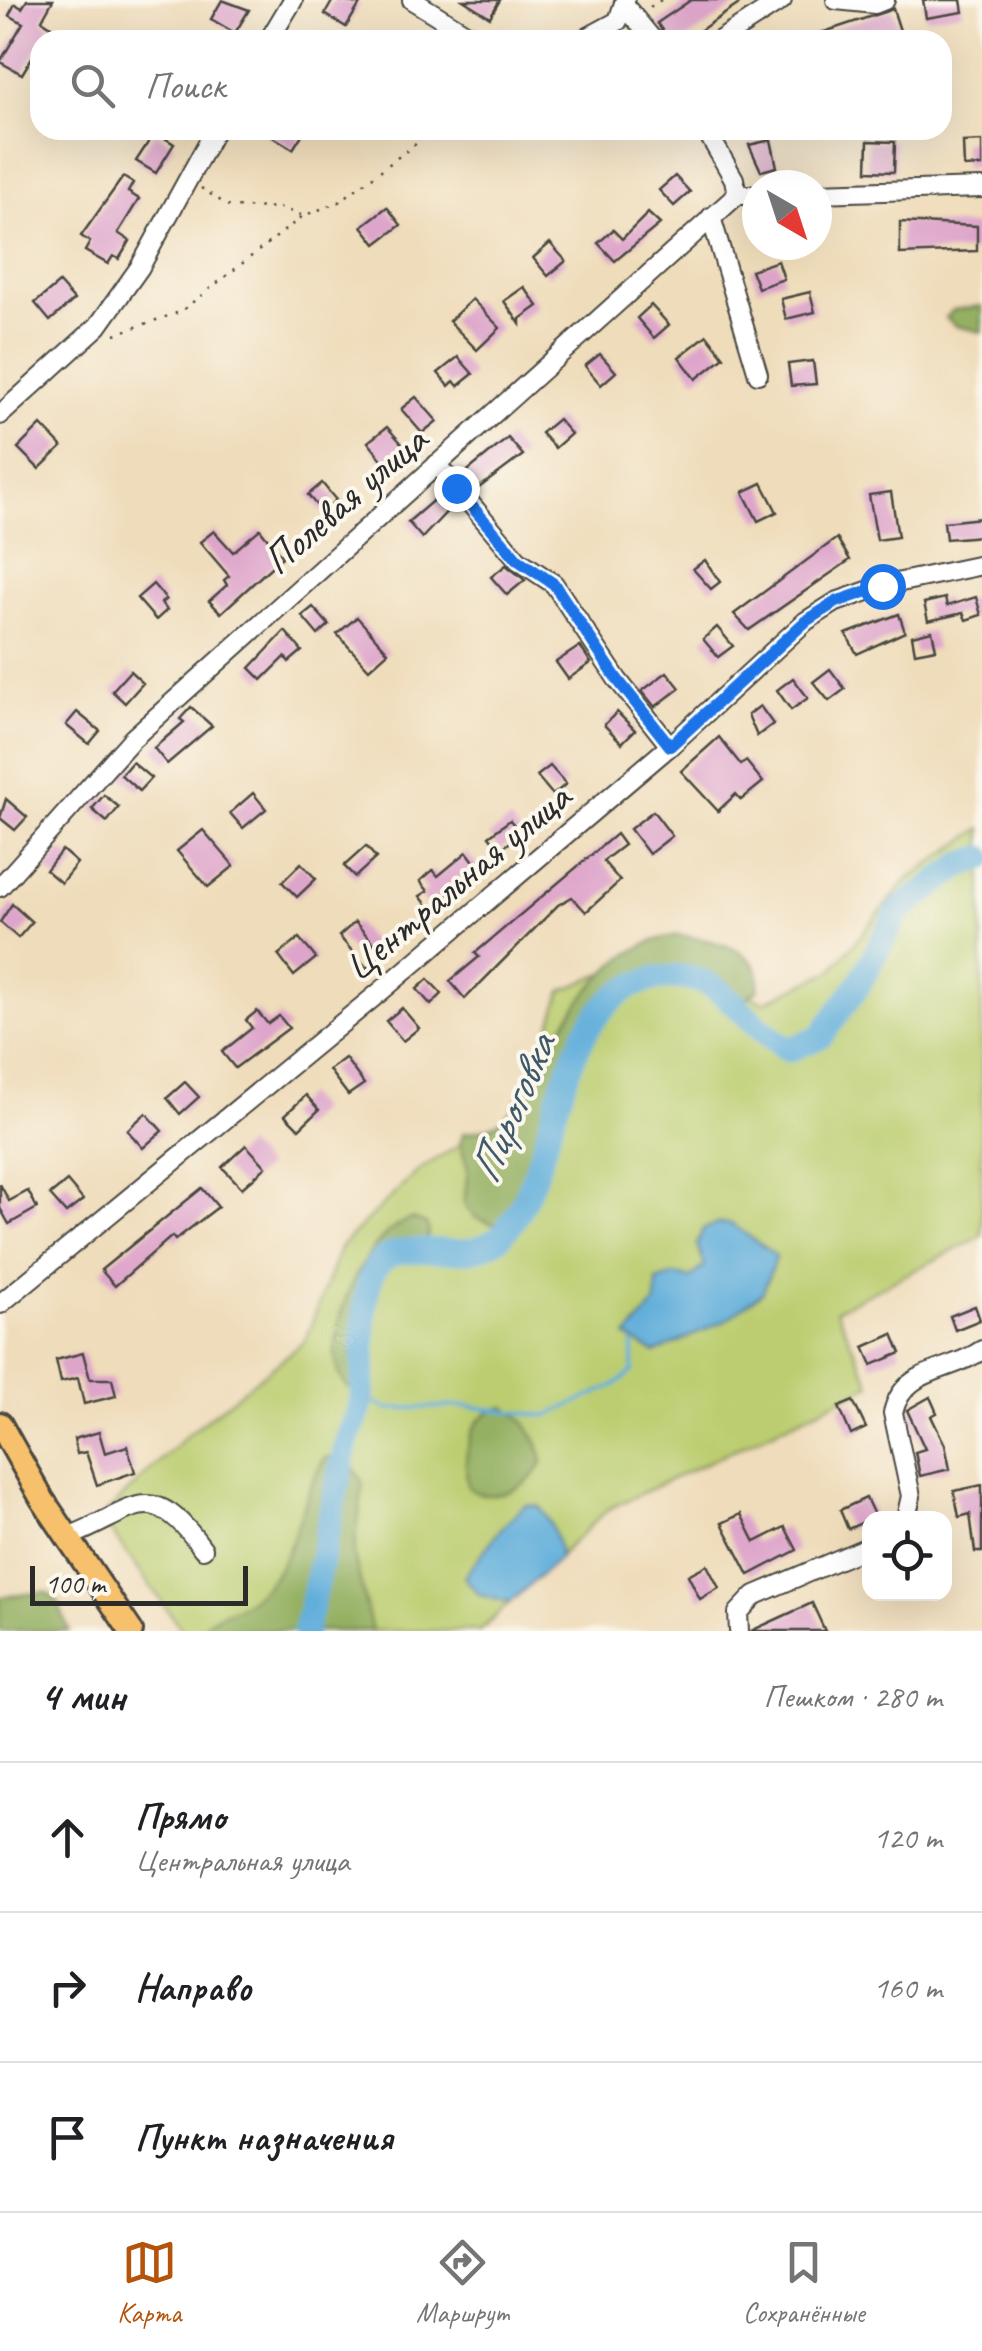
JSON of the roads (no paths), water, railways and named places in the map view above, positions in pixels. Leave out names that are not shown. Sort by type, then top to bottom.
[{"type":"main road","points":[[0,1424],[68,1537],[130,1629]]},
{"type":"street","points":[[275,30],[292,0]]},
{"type":"street","points":[[412,0],[461,30]]},
{"type":"street","points":[[736,30],[782,0]]},
{"type":"street","points":[[836,0],[875,4],[885,0]]},
{"type":"street","points":[[601,30],[618,21],[625,3]]},
{"type":"street","points":[[625,3],[645,30]]},
{"type":"street","points":[[0,416],[88,334],[140,267],[210,140]]},
{"type":"street","points":[[712,140],[734,179],[737,195],[742,195]]},
{"type":"street","points":[[832,193],[982,188]]},
{"type":"street","name":"Полевая улица","points":[[0,887],[132,739],[737,195]]},
{"type":"street","points":[[711,218],[758,374]]},
{"type":"street","points":[[437,464],[518,560],[554,584],[617,679],[670,746]]},
{"type":"street","name":"Центральная улица","points":[[0,1304],[380,992],[670,746],[806,621],[836,602],[882,586],[982,564]]},
{"type":"street","points":[[908,1511],[912,1496],[893,1413],[895,1403],[918,1376],[982,1350]]},
{"type":"street","points":[[68,1537],[143,1503],[162,1506],[176,1515],[203,1548]]},
{"type":"street","points":[[739,1631],[738,1614],[756,1595],[862,1549]]},
{"type":"water","points":[[720,1223],[732,1224],[776,1256],[763,1292],[726,1320],[655,1353],[627,1337],[656,1302],[657,1281],[674,1275],[690,1278],[705,1266],[697,1245],[703,1229]]},
{"type":"water","points":[[525,1505],[539,1506],[544,1512],[554,1530],[560,1558],[509,1603],[479,1595],[464,1577],[502,1527]]},
{"type":"waterway","name":"Пироговка","points":[[305,1631],[346,1446],[361,1403],[367,1291],[380,1262],[406,1251],[476,1249],[493,1242],[507,1229],[524,1200],[578,1048],[597,1016],[622,992],[655,979],[678,977],[699,981],[722,993],[789,1050],[821,1036],[859,984],[899,910],[963,864],[982,858]]},
{"type":"waterway","points":[[361,1404],[372,1401],[388,1409],[465,1406],[547,1416],[615,1385],[633,1371],[633,1344]]}]
